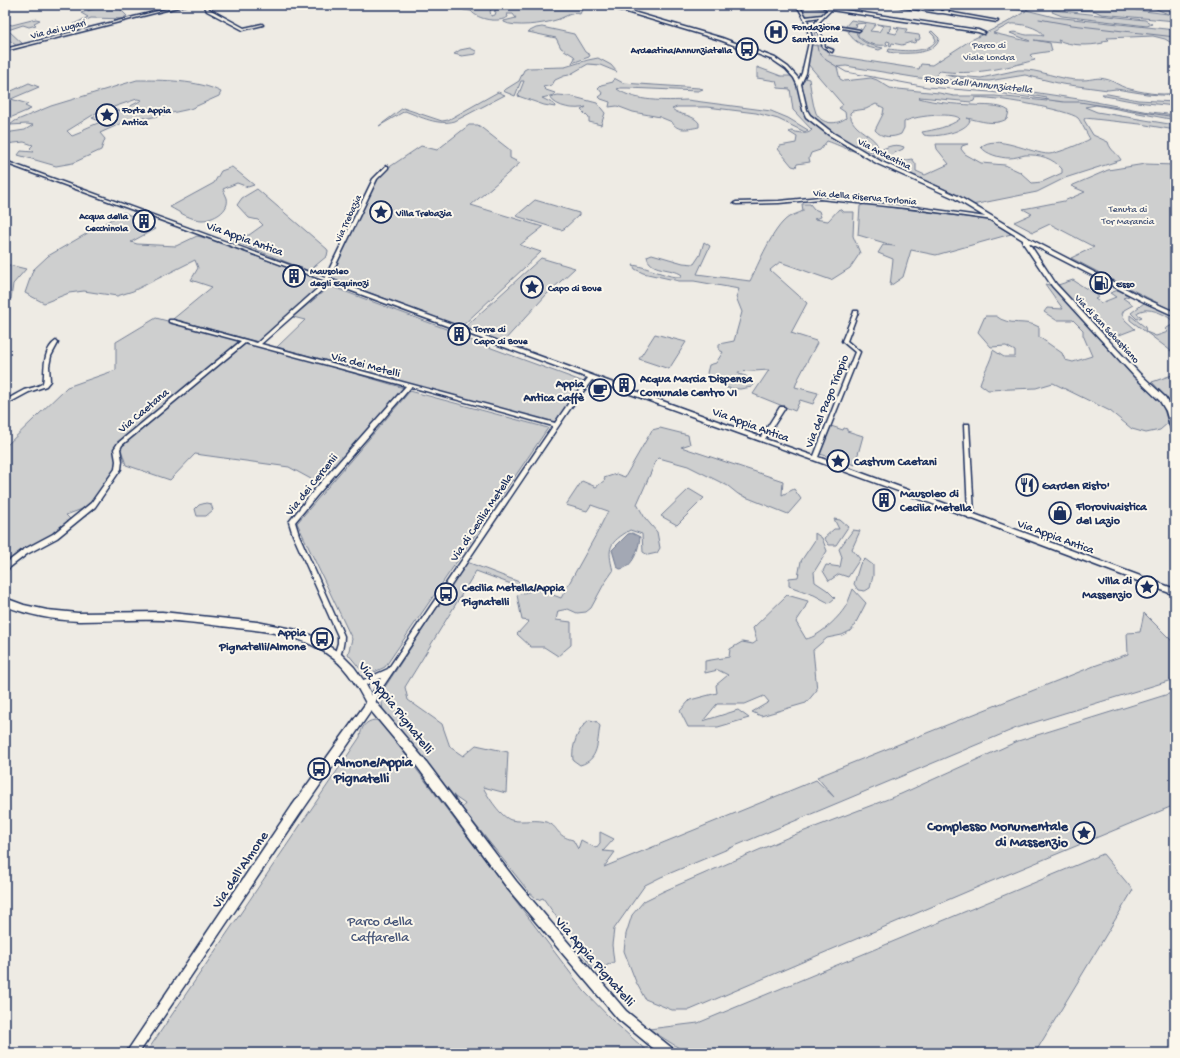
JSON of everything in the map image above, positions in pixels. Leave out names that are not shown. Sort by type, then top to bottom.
[{"type":"main road","name":"Via Ardeatina","points":[[605,5],[696,31],[769,57],[787,68],[796,78],[799,84],[805,112],[816,124],[876,161],[942,190],[1026,239],[1144,300],[1175,314]]},
{"type":"main road","name":"Via di San Sebastiano","points":[[1026,239],[1026,243],[1054,285],[1168,406],[1175,429]]},
{"type":"main road","name":"Via Appia Pignatelli","points":[[5,602],[24,609],[47,614],[78,617],[162,616],[263,627],[301,635],[319,644],[337,656],[361,684],[371,703],[420,762],[512,885],[617,1009],[669,1053]]},
{"type":"main road","name":"Via dell'Almone","points":[[132,1053],[296,810],[371,703]]},
{"type":"street","name":"Via dei Lugari","points":[[5,50],[186,5]]},
{"type":"street","points":[[205,5],[208,10],[244,29],[262,25]]},
{"type":"street","points":[[795,5],[802,12],[811,39],[804,73],[799,84]]},
{"type":"street","points":[[819,5],[829,9],[891,19],[949,28],[980,31],[984,33],[977,34],[949,28],[902,19],[891,19]]},
{"type":"street","points":[[891,5],[934,10],[938,12]]},
{"type":"street","points":[[900,5],[997,21]]},
{"type":"street","points":[[934,10],[939,7],[948,10],[944,12]]},
{"type":"street","points":[[902,19],[908,8]]},
{"type":"street","points":[[906,20],[912,8]]},
{"type":"street","points":[[816,24],[829,9]]},
{"type":"street","points":[[804,18],[822,16]]},
{"type":"street","points":[[816,24],[859,30]]},
{"type":"street","points":[[816,24],[824,48],[832,51]]},
{"type":"street","name":"Via Appia Antica","points":[[5,162],[1175,592]]},
{"type":"street","name":"Via Trebazia","points":[[328,280],[375,179],[387,167]]},
{"type":"street","name":"Via della Riserva Torlonia","points":[[736,203],[779,202],[820,198],[915,208],[993,219]]},
{"type":"street","points":[[258,344],[328,280]]},
{"type":"street","name":"Via del Pago Triopio","points":[[815,459],[858,352],[844,341],[856,312]]},
{"type":"street","name":"Via dei Metelli","points":[[171,321],[557,425]]},
{"type":"street","name":"Via Caetana","points":[[5,568],[25,552],[55,536],[90,508],[118,469],[120,463],[117,450],[120,444],[244,341]]},
{"type":"street","points":[[5,402],[27,391],[44,385],[47,381],[45,370],[47,357],[56,343]]},
{"type":"street","name":"Via di Cecilia Metella","points":[[371,703],[391,670],[557,425],[591,378]]},
{"type":"street","name":"Via dei Cercenii","points":[[337,656],[341,643],[341,636],[296,535],[292,522],[317,491],[409,386]]},
{"type":"street","points":[[762,440],[782,408]]},
{"type":"street","points":[[967,425],[971,517]]},
{"type":"street","points":[[361,684],[391,670]]},
{"type":"green space","points":[[106,5],[132,6],[120,9],[127,16],[123,18],[127,19],[91,18],[76,25],[74,24],[88,17],[81,13]]},
{"type":"green space","points":[[464,5],[504,5],[493,8],[490,11],[491,16],[495,15],[496,12],[494,11],[511,5],[584,5],[580,14],[571,14],[544,23],[515,25],[504,22],[516,18],[513,14],[507,14],[508,17],[504,19],[489,20],[478,17],[471,11],[464,10],[461,8]]},
{"type":"green space","points":[[797,5],[816,5],[812,7],[825,10],[824,13],[820,15],[807,16]]},
{"type":"green space","name":"Parco di Viale Londra","points":[[989,5],[1034,5],[1026,10],[1054,17],[1175,30],[1175,45],[1165,39],[1153,36],[1107,38],[1109,40],[1103,41],[1103,43],[1092,45],[1074,44],[1058,40],[1060,43],[1034,40],[1050,43],[1052,51],[1032,54],[1030,55],[1035,60],[1012,66],[964,73],[940,71],[934,77],[1175,115],[1175,119],[1170,119],[1096,105],[1085,107],[1097,112],[1175,125],[1175,130],[1140,124],[1085,118],[1084,120],[1093,135],[1108,142],[1121,160],[1065,178],[1037,192],[972,205],[944,189],[872,157],[873,154],[884,148],[896,145],[904,147],[887,158],[896,163],[912,159],[916,164],[916,171],[925,175],[949,164],[937,149],[936,144],[968,144],[962,146],[961,149],[965,154],[981,163],[1005,165],[1020,172],[1032,183],[1042,182],[1062,173],[1062,169],[1050,159],[1035,155],[1025,155],[1011,158],[1002,157],[990,154],[981,147],[987,143],[995,142],[1014,145],[1042,153],[1049,154],[1057,152],[1076,146],[1090,139],[1078,118],[1045,107],[995,99],[975,98],[974,101],[971,102],[920,97],[919,98],[945,103],[996,106],[1009,111],[1007,119],[1002,121],[992,123],[967,118],[970,120],[963,128],[943,135],[935,136],[924,135],[922,132],[946,126],[960,119],[949,115],[915,118],[904,122],[904,128],[901,134],[884,136],[880,135],[875,130],[883,114],[884,108],[876,104],[866,109],[852,111],[850,113],[851,119],[855,125],[874,140],[878,149],[858,152],[827,141],[820,150],[811,153],[809,158],[810,162],[797,164],[796,167],[792,166],[778,149],[780,146],[796,143],[797,137],[789,132],[808,133],[812,130],[793,110],[790,89],[778,88],[776,81],[757,78],[757,67],[781,76],[793,76],[797,83],[805,78],[809,79],[816,113],[822,120],[834,123],[846,118],[845,112],[839,108],[843,105],[807,63],[811,45],[821,46],[830,52],[829,55],[919,69],[921,64],[932,65],[971,40],[1006,23],[1026,11]],"holes":[[[1010,24],[1019,24],[1034,28],[1044,36],[1027,35],[1015,32],[1010,33],[1030,41],[1027,41],[993,33]],[[846,66],[919,78],[957,82],[1047,98],[1047,101],[995,96],[954,96],[890,88],[871,78],[844,81],[840,79],[837,67]]]},
{"type":"green space","points":[[1051,5],[1126,5],[1136,10],[1168,14],[1147,5],[1164,5],[1175,9],[1175,21],[1101,14],[1095,11],[1068,10]]},
{"type":"green space","points":[[1053,10],[1145,20],[1152,24],[1147,26],[1062,16],[1052,12]]},
{"type":"green space","points":[[36,19],[40,20],[34,23],[36,25],[29,27],[23,25],[8,30],[24,45],[17,46],[5,37],[5,23],[12,25]]},
{"type":"green space","points":[[851,20],[876,24],[870,31],[879,32],[883,26],[877,24],[892,26],[890,27],[892,28],[891,29],[889,29],[891,30],[887,32],[896,34],[899,29],[894,27],[907,29],[905,33],[919,35],[920,38],[919,40],[915,40],[917,41],[914,43],[911,42],[902,45],[892,43],[891,46],[889,45],[890,42],[887,41],[886,43],[888,45],[872,44],[858,36],[858,31],[862,30],[866,23],[855,24],[857,24],[856,27],[845,27]]},
{"type":"green space","points":[[542,27],[574,34],[585,52],[590,55],[589,57],[572,63],[575,58],[574,56],[561,48],[556,38],[528,32]]},
{"type":"green space","points":[[850,29],[856,30],[859,38],[866,43],[883,48],[879,50],[857,42],[850,35],[848,31]]},
{"type":"green space","points":[[932,31],[939,38],[937,44],[926,51],[909,53],[888,52],[889,49],[921,50],[928,48],[936,40],[930,32]]},
{"type":"green space","points":[[470,48],[476,51],[476,54],[462,56],[454,54],[460,50]]},
{"type":"green space","points":[[598,58],[611,65],[617,72],[600,65],[588,64],[569,75],[555,80],[552,85],[543,87],[546,90],[555,93],[554,95],[542,98],[554,104],[555,107],[544,105],[518,96],[524,81],[521,81],[515,96],[503,91],[519,81],[524,70],[528,68],[565,67]]},
{"type":"green space","points":[[1018,70],[1034,71],[1074,80],[1098,78],[1105,79],[1124,87],[1144,92],[1157,94],[1175,93],[1175,96],[1062,84],[1025,75],[989,81],[970,80],[945,75],[981,78]]},
{"type":"green space","points":[[614,78],[623,83],[703,89],[698,91],[628,88],[617,89],[633,96],[651,100],[687,100],[771,111],[788,118],[808,130],[805,132],[778,119],[756,113],[707,107],[677,107],[672,109],[690,116],[699,123],[699,127],[680,129],[672,122],[660,117],[633,112],[617,106],[609,107],[610,102],[599,97],[603,94],[598,88],[601,85],[613,82]]},
{"type":"green space","points":[[137,80],[191,83],[212,88],[221,92],[219,96],[190,109],[144,119],[144,117],[122,123],[100,133],[105,139],[101,150],[73,163],[56,166],[18,155],[21,151],[34,152],[30,148],[33,145],[24,142],[5,144],[5,133],[25,130],[33,125],[10,125],[15,121],[51,106]],"holes":[[[137,99],[142,100],[121,111],[112,109],[92,118],[99,121],[112,117],[84,129],[82,132],[72,136],[67,131],[96,113]]]},
{"type":"green space","points":[[29,83],[39,87],[11,99],[28,104],[25,106],[31,109],[5,120],[5,94]]},
{"type":"green space","points":[[498,92],[505,95],[455,121],[436,122],[405,111],[379,126],[403,108],[442,121],[448,120]]},
{"type":"green space","points":[[1102,94],[1138,100],[1175,102],[1175,106],[1137,102],[1105,96]]},
{"type":"green space","points":[[558,95],[570,96],[597,103],[605,113],[601,125],[589,122],[589,118],[581,110],[586,107],[577,108],[561,106],[550,97]]},
{"type":"green space","points":[[469,125],[478,125],[510,150],[510,158],[520,163],[471,205],[543,227],[520,245],[541,252],[461,327],[330,278],[377,179],[388,168],[421,146],[437,150]]},
{"type":"green space","name":"Tenuta di Tor Marancia","points":[[1145,164],[1175,165],[1175,312],[1071,258],[1094,247],[1050,224],[1033,232],[1014,222],[1032,214],[1023,209],[1064,201],[1085,192],[1071,186],[1108,170]]},
{"type":"green space","points":[[232,167],[254,185],[248,187],[237,183],[223,189],[227,198],[227,203],[226,207],[220,214],[206,220],[198,220],[170,207],[214,183],[221,171]]},
{"type":"green space","points":[[257,189],[327,249],[327,256],[309,271],[233,240],[238,236],[249,235],[263,225],[258,220],[249,218],[237,205],[242,198]]},
{"type":"green space","points":[[535,200],[579,213],[579,215],[561,230],[516,216]]},
{"type":"green space","points":[[802,204],[810,204],[814,209],[819,211],[821,217],[814,219],[828,221],[839,209],[844,212],[854,212],[853,236],[860,253],[850,268],[831,280],[780,262],[770,270],[807,303],[791,333],[816,341],[817,343],[795,387],[818,393],[813,404],[800,400],[795,411],[753,394],[769,370],[738,372],[739,374],[746,376],[754,383],[752,387],[740,389],[727,388],[710,377],[707,373],[709,365],[716,363],[723,352],[719,350],[719,344],[734,341],[742,312],[736,297],[739,289],[694,281],[679,281],[643,273],[635,269],[633,265],[670,276],[681,277],[682,275],[678,273],[652,265],[647,256],[652,254],[683,263],[694,264],[700,255],[704,242],[710,246],[697,274],[750,281],[766,247],[777,229],[789,217],[803,211]]},
{"type":"green space","points":[[866,204],[989,220],[1011,234],[936,255],[911,250],[903,277],[890,286],[893,259],[878,253],[883,245],[895,246],[858,235],[860,206]]},
{"type":"green space","points":[[124,212],[155,229],[131,242],[137,244],[176,246],[197,236],[213,240],[326,282],[258,342],[173,319],[212,287],[191,280],[198,268],[195,260],[133,291],[117,296],[84,291],[69,293],[44,303],[25,293],[33,270],[48,256]]},
{"type":"green space","points":[[541,258],[575,268],[547,294],[503,342],[464,328]]},
{"type":"green space","points":[[5,264],[26,269],[13,284],[11,299],[5,299]]},
{"type":"green space","points":[[1073,280],[1099,297],[1095,299],[1101,303],[1116,297],[1110,293],[1118,290],[1129,296],[1123,298],[1133,305],[1124,310],[1122,314],[1125,320],[1135,329],[1109,339],[1083,311],[1080,304],[1073,303],[1058,285]]},
{"type":"green space","points":[[1045,284],[1053,286],[1163,406],[1168,423],[1160,430],[1146,433],[1132,429],[1110,411],[1053,383],[1036,388],[988,390],[980,384],[991,359],[993,350],[1004,357],[1015,357],[1015,351],[1006,346],[991,347],[978,332],[985,316],[996,316],[1006,321],[1029,323],[1039,327],[1039,337],[1062,353],[1065,360],[1073,362],[1092,356],[1083,335],[1083,330],[1073,320],[1056,320],[1044,312],[1047,308],[1063,309]]},
{"type":"green space","points":[[330,286],[457,333],[456,335],[584,382],[556,424],[277,347],[305,320],[293,317]]},
{"type":"green space","points":[[1144,303],[1175,316],[1175,354],[1130,320],[1130,315],[1145,327],[1146,332],[1156,336],[1168,332],[1165,329],[1174,324],[1173,321],[1163,314],[1155,311],[1144,310],[1138,312],[1137,314],[1142,317],[1137,319],[1131,313]]},
{"type":"green space","points":[[156,318],[244,341],[404,388],[320,484],[289,467],[195,454],[170,480],[126,465],[120,446],[119,460],[114,475],[93,505],[66,515],[72,521],[48,539],[5,567],[5,447],[67,387],[116,370],[116,342]]},
{"type":"green space","points":[[655,334],[686,342],[669,369],[639,359]]},
{"type":"green space","points":[[1175,374],[1175,411],[1168,399],[1152,382]]},
{"type":"green space","points":[[410,391],[548,428],[385,667],[366,676],[348,654],[352,639],[297,523]]},
{"type":"green space","points":[[831,426],[843,430],[844,428],[847,429],[847,431],[863,436],[855,465],[820,454]]},
{"type":"green space","points":[[660,428],[688,435],[690,444],[681,447],[783,481],[782,495],[794,489],[801,499],[788,514],[738,494],[728,486],[688,466],[659,458],[656,461],[637,504],[645,518],[657,532],[660,548],[657,553],[648,555],[643,552],[642,534],[630,530],[614,542],[610,551],[613,571],[591,608],[586,612],[577,613],[568,609],[558,611],[556,620],[571,622],[571,645],[558,656],[544,647],[531,647],[517,634],[529,621],[522,620],[517,595],[530,591],[476,571],[405,687],[408,700],[442,724],[450,747],[463,756],[476,745],[508,752],[506,793],[483,787],[491,801],[503,815],[511,820],[540,821],[549,823],[563,836],[573,840],[578,849],[581,840],[596,848],[600,843],[600,832],[614,839],[603,851],[615,852],[604,867],[816,780],[834,797],[817,777],[1094,666],[1128,654],[1127,633],[1140,632],[1144,613],[1175,644],[1175,679],[1019,727],[645,885],[614,929],[612,945],[614,962],[595,971],[543,898],[538,900],[529,892],[462,808],[465,804],[455,797],[383,712],[381,693],[467,562],[561,598],[608,511],[591,505],[587,511],[566,505],[582,481],[596,487],[605,480],[604,478],[616,474],[625,477],[652,430]]},
{"type":"green space","points":[[689,489],[704,498],[677,525],[661,516]]},
{"type":"green space","points":[[206,503],[211,504],[213,510],[206,516],[197,516],[195,509],[199,505]]},
{"type":"green space","points":[[834,519],[840,520],[848,527],[836,545],[829,545],[824,538],[834,529],[839,529]]},
{"type":"green space","points":[[853,530],[860,531],[852,549],[860,559],[848,577],[839,574],[829,581],[823,571],[826,565],[840,567],[842,557],[839,549]]},
{"type":"green space","points":[[815,533],[822,538],[827,551],[814,572],[815,582],[827,590],[835,598],[829,603],[814,595],[789,586],[789,578],[798,577],[801,561],[815,540]]},
{"type":"green space","points":[[865,559],[873,565],[873,576],[870,588],[865,591],[858,590],[854,584],[860,564]]},
{"type":"green space","points":[[853,589],[866,603],[852,630],[842,635],[827,638],[813,650],[817,690],[806,703],[761,716],[752,712],[769,702],[764,696],[745,704],[717,704],[703,721],[738,710],[749,718],[718,727],[688,727],[680,711],[690,700],[717,693],[716,685],[728,675],[718,670],[705,673],[705,661],[729,657],[730,649],[742,642],[753,644],[757,641],[753,628],[787,595],[808,601],[796,622],[806,639],[811,637],[823,630],[840,614],[847,604]]},
{"type":"green space","points":[[1175,692],[1175,805],[992,881],[690,1010],[672,1010],[645,999],[636,982],[624,951],[626,934],[632,915],[644,901],[789,837],[901,794],[1018,741]]},
{"type":"green space","name":"Parco della Caffarella","points":[[375,720],[380,721],[584,991],[612,1020],[649,1053],[146,1053],[360,737],[361,731],[366,723]]},
{"type":"green space","points":[[589,720],[596,721],[600,726],[596,750],[591,759],[580,765],[573,760],[574,744],[585,723]]},
{"type":"green space","points":[[1103,854],[1133,890],[1035,1053],[688,1053],[649,1029],[698,1023]]},
{"type":"shaded area","points":[[632,533],[640,537],[637,552],[632,561],[625,568],[620,569],[617,567],[612,550],[628,534]]},
{"type":"waterway","points":[[1039,19],[1072,25],[1175,37]]},
{"type":"waterway","name":"Fosso dell'Annunziatella","points":[[812,21],[818,51],[826,60],[846,72],[927,87],[990,92],[1064,102],[1080,102],[1175,117]]},
{"type":"place","name":"Fondazione Santa Lucia","points":[[776,32]]},
{"type":"place","name":"Ardeatina/Annunziatella","points":[[747,49]]},
{"type":"place","name":"Forte Appia Antica","points":[[107,115]]},
{"type":"place","name":"Villa Trebazia","points":[[381,212]]},
{"type":"place","name":"Acqua della Cecchinola","points":[[144,221]]},
{"type":"place","name":"Mausoleo degli Equinozi","points":[[294,276]]},
{"type":"place","name":"Esso","points":[[1101,283]]},
{"type":"place","name":"Capo di Bove","points":[[532,287]]},
{"type":"place","name":"Torre di Capo di Bove","points":[[459,334]]},
{"type":"place","name":"Acqua Marcia Dispensa Comunale Centro VI","points":[[624,385]]},
{"type":"place","name":"Appia Antica Caffè","points":[[600,390]]},
{"type":"place","name":"Castrum Caetani","points":[[838,461]]},
{"type":"place","name":"Garden Risto'","points":[[1027,485]]},
{"type":"place","name":"Mausoleo di Cecilia Metella","points":[[884,500]]},
{"type":"place","name":"Florovivaistica del Lazio","points":[[1060,513]]},
{"type":"place","name":"Villa di Massenzio","points":[[1147,587]]},
{"type":"place","name":"Cecilia Metella/Appia Pignatelli","points":[[446,594]]},
{"type":"place","name":"Appia Pignatelli/Almone","points":[[322,639]]},
{"type":"place","name":"Almone/Appia Pignatelli","points":[[319,769]]},
{"type":"place","name":"Complesso Monumentale di Massenzio","points":[[1084,833]]}]
